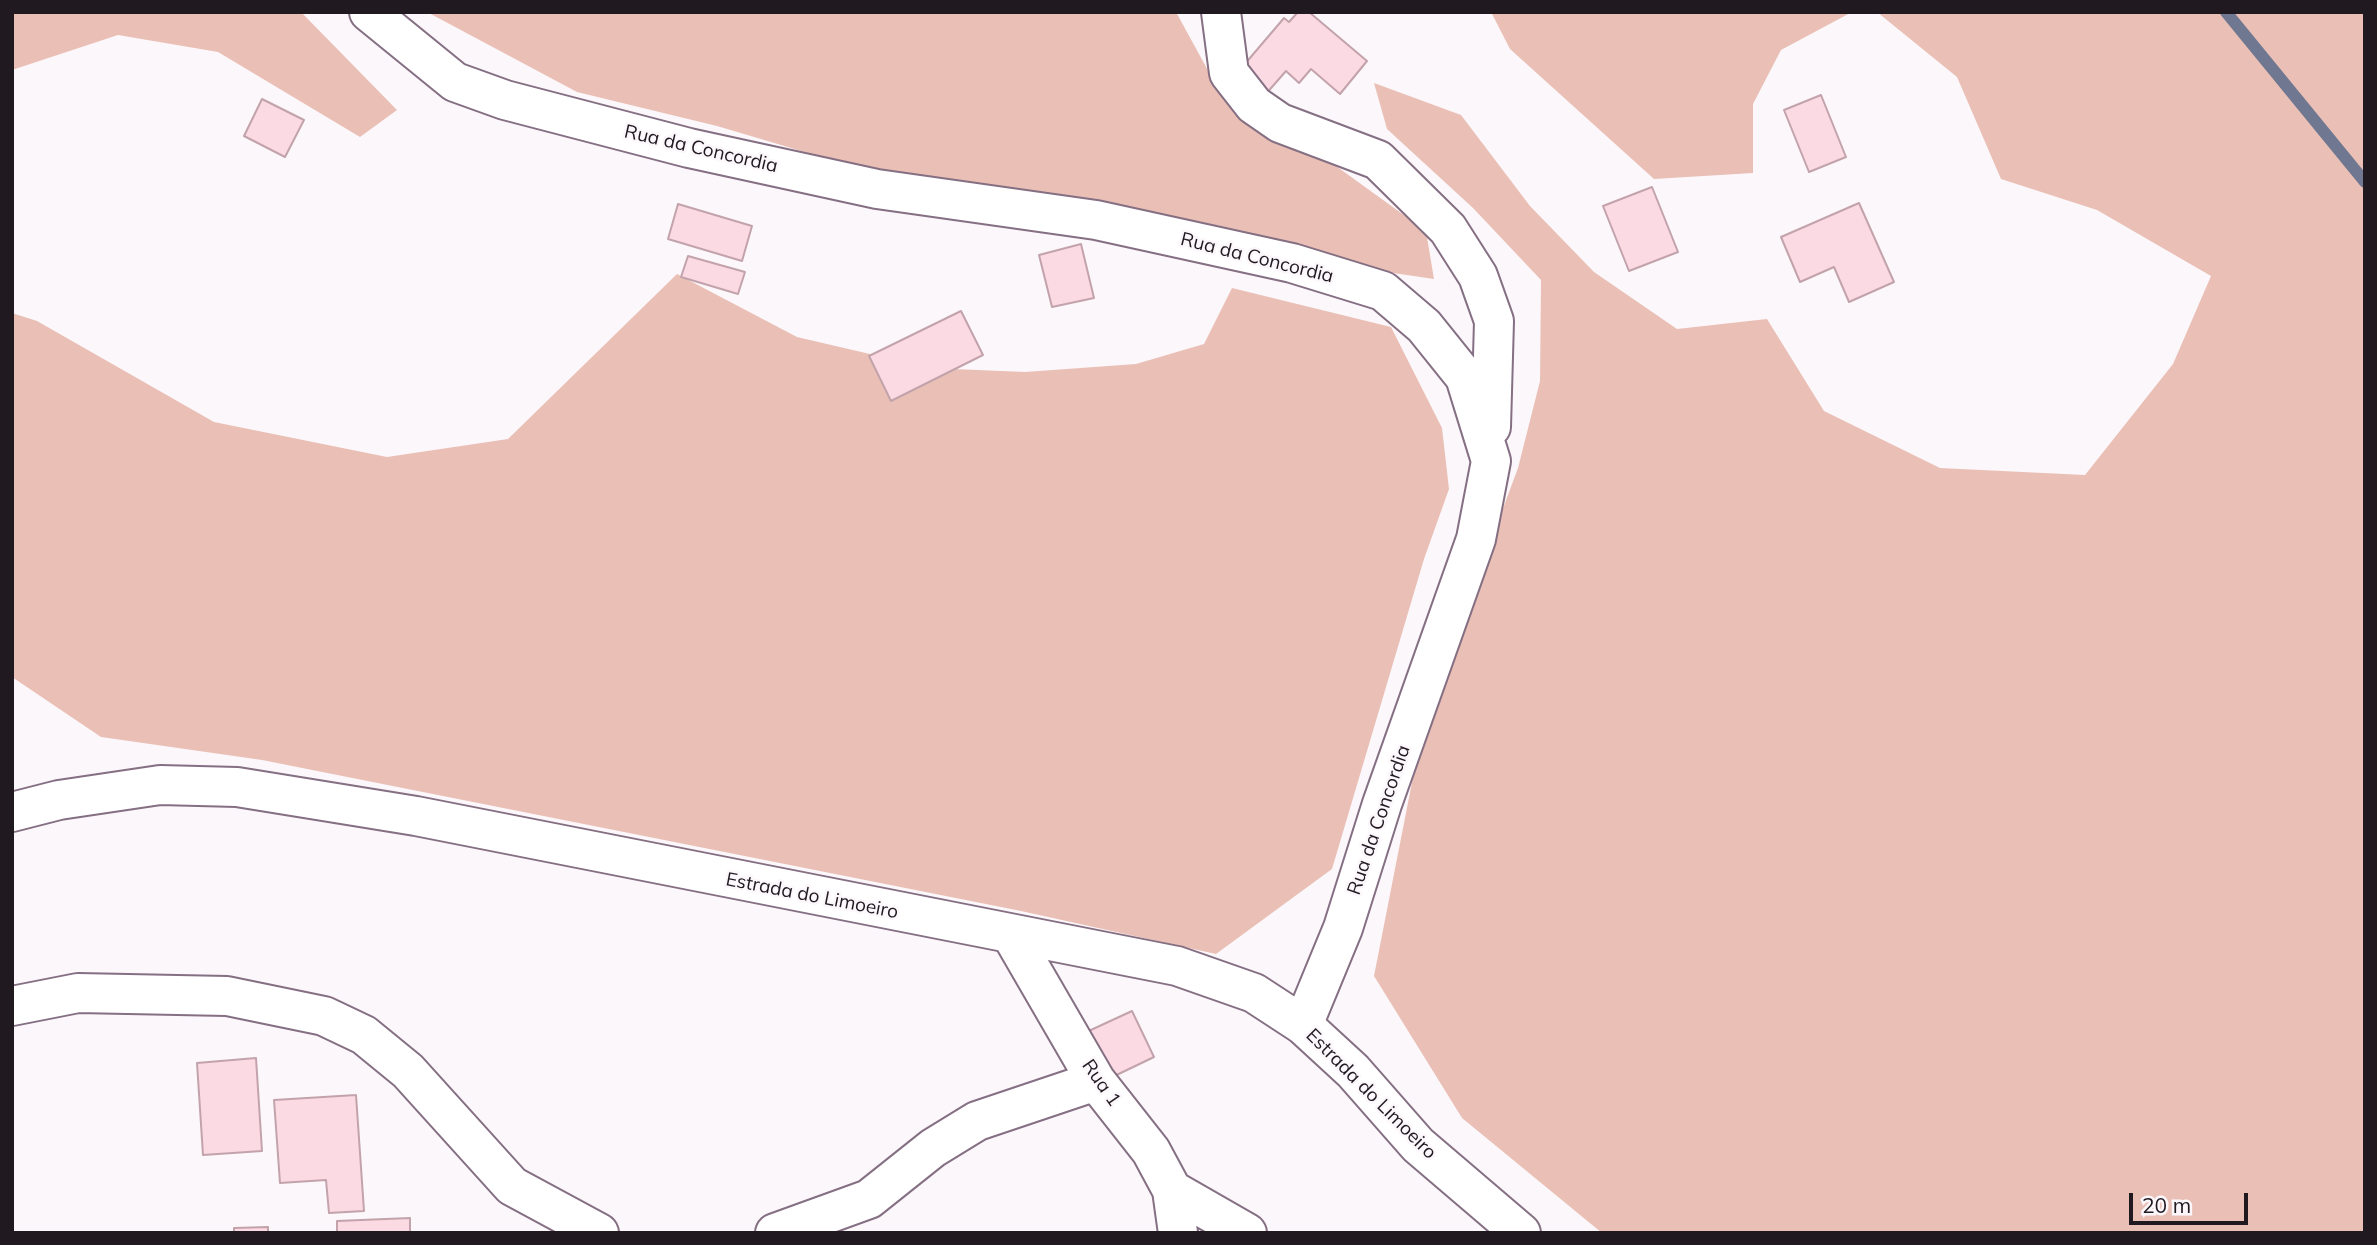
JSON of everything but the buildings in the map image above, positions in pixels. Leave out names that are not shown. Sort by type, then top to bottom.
[{"type":"street","name":"Rua da Concordia","points":[[369,12],[411,50],[455,82],[505,100],[689,148],[877,189],[1096,220],[1292,263],[1383,291],[1424,326],[1465,377],[1491,461],[1476,539],[1382,804],[1343,928],[1303,1025]]},
{"type":"street","points":[[1221,12],[1229,73],[1254,105],[1280,123],[1378,160],[1448,229],[1478,276],[1494,321],[1491,461]]},
{"type":"street","name":"Estrada do Limoeiro","points":[[12,812],[59,800],[160,785],[237,787],[416,816],[1012,936],[1177,966],[1254,993],[1303,1025],[1353,1071],[1418,1145],[1521,1233]]},
{"type":"street","name":"Rua 1","points":[[1012,936],[1096,1081],[1151,1151],[1172,1190],[1178,1233]]},
{"type":"street","points":[[12,1006],[78,993],[228,996],[324,1016],[364,1035],[408,1071],[512,1186],[598,1233]]},
{"type":"street","points":[[775,1233],[869,1199],[933,1148],[977,1121],[1096,1081]]},
{"type":"street","points":[[1172,1190],[1247,1233]]},
{"type":"shaded area","points":[[12,12],[301,12],[397,110],[360,137],[218,52],[118,35],[12,70]]},
{"type":"shaded area","points":[[427,12],[1176,12],[1222,96],[1336,166],[1426,231],[1434,279],[1305,260],[872,172],[717,126],[577,92]]},
{"type":"shaded area","points":[[1491,12],[1852,12],[1781,50],[1753,104],[1753,173],[1654,179],[1510,49]]},
{"type":"shaded area","points":[[1877,12],[2365,12],[2365,1233],[1602,1233],[1462,1118],[1374,976],[1424,721],[1518,468],[1540,381],[1541,280],[1473,208],[1387,129],[1374,83],[1461,115],[1530,206],[1594,272],[1677,329],[1767,319],[1824,411],[1940,468],[2085,475],[2173,364],[2211,276],[2097,210],[2001,179],[1957,77]]},
{"type":"shaded area","points":[[677,274],[797,337],[930,368],[1025,372],[1136,364],[1204,344],[1232,288],[1391,327],[1442,428],[1449,489],[1424,559],[1332,869],[1216,954],[1021,911],[262,760],[101,737],[12,677],[12,313],[37,321],[214,422],[387,457],[508,439]]},
{"type":"waterway","points":[[2226,12],[2365,182]]}]
